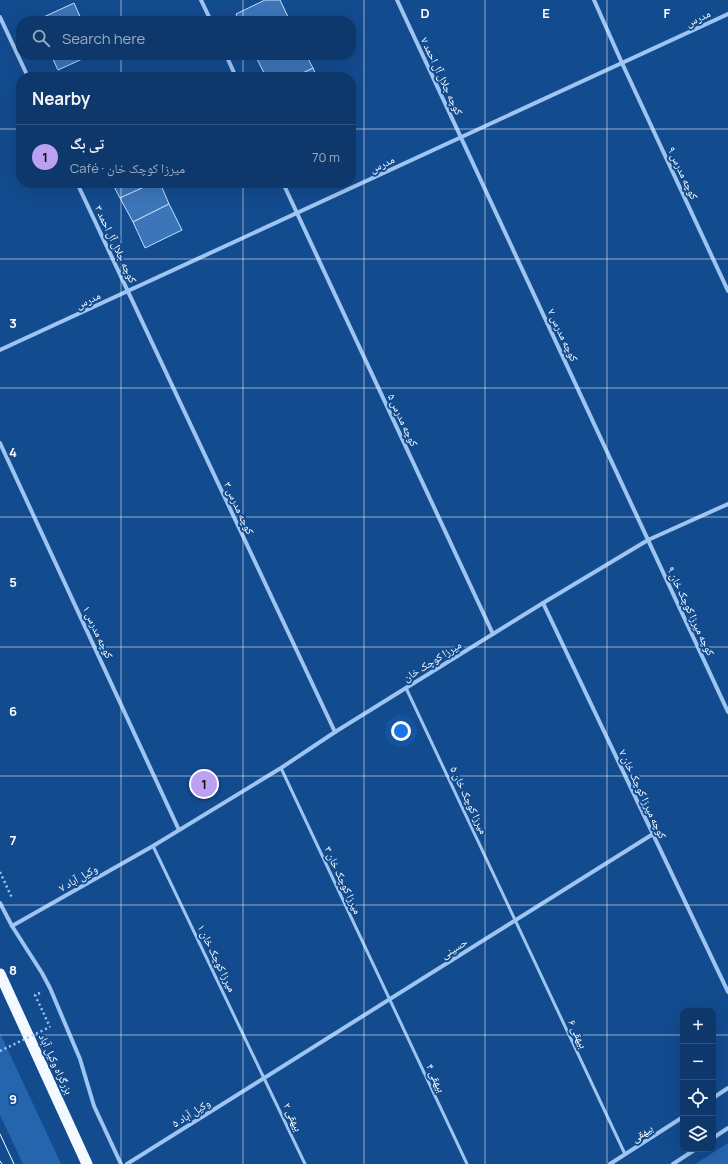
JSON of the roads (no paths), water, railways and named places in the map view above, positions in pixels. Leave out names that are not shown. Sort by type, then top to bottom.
[{"type":"highway","name":"بزرگراه وکیل آباد","points":[[0,974],[87,1164]]},
{"type":"street","points":[[201,0],[209,16]]},
{"type":"street","name":"کوچه جلال آل احمد ۷","points":[[397,0],[461,137]]},
{"type":"street","name":"کوچه مدرس ۹","points":[[594,0],[728,291]]},
{"type":"street","name":"مدرس","points":[[356,185],[728,14]]},
{"type":"street","points":[[0,17],[16,51]]},
{"type":"street","points":[[20,60],[26,72]]},
{"type":"street","points":[[228,60],[234,72]]},
{"type":"street","name":"کوچه مدرس ۷","points":[[461,137],[648,540]]},
{"type":"street","name":"کوچه جلال آل احمد ۳","points":[[79,188],[128,291]]},
{"type":"street","name":"کوچه مدرس ۵","points":[[285,188],[493,634]]},
{"type":"street","name":"مدرس","points":[[0,350],[350,188]]},
{"type":"street","name":"کوچه مدرس ۳","points":[[128,291],[335,732]]},
{"type":"street","name":"کوچه مدرس ۱","points":[[0,443],[179,830]]},
{"type":"street","name":"میرزا کوچک خان","points":[[153,846],[281,768],[335,732],[543,603],[648,540],[728,504]]},
{"type":"street","name":"کوچه میرزا کوچک خان ۹","points":[[648,540],[728,712]]},
{"type":"street","name":"کوچه میرزا کوچک خان ۷","points":[[543,603],[728,992]]},
{"type":"street","name":"حسینی","points":[[264,1078],[653,834]]},
{"type":"street","name":"۷ وکیل آباد","points":[[12,926],[153,846]]},
{"type":"street","points":[[0,903],[12,926],[50,988],[80,1059],[94,1106],[121,1164]]},
{"type":"street","name":"وکیل آباد ۵","points":[[127,1164],[264,1078]]},
{"type":"street","points":[[716,1096],[728,1088]]},
{"type":"street","name":"بیهقی","points":[[610,1164],[680,1119]]},
{"type":"street","points":[[716,1136],[728,1128]]},
{"type":"street","points":[[673,1164],[691,1152]]},
{"type":"lane","name":"میرزا کوچک خان ۵","points":[[406,688],[515,920]]},
{"type":"lane","name":"میرزا کوچک خان ۳","points":[[281,768],[389,999]]},
{"type":"lane","name":"میرزا کوچک خان ۱","points":[[153,846],[264,1078]]},
{"type":"lane","name":"بیهقی ۶","points":[[515,920],[625,1154]]},
{"type":"lane","name":"بیهقی ۴","points":[[389,999],[467,1164]]},
{"type":"lane","name":"بیهقی ۲","points":[[264,1078],[305,1164]]},
{"type":"tram line","points":[[0,1134],[14,1164]]},
{"type":"place","name":"تی بگ","points":[[204,784]]}]
